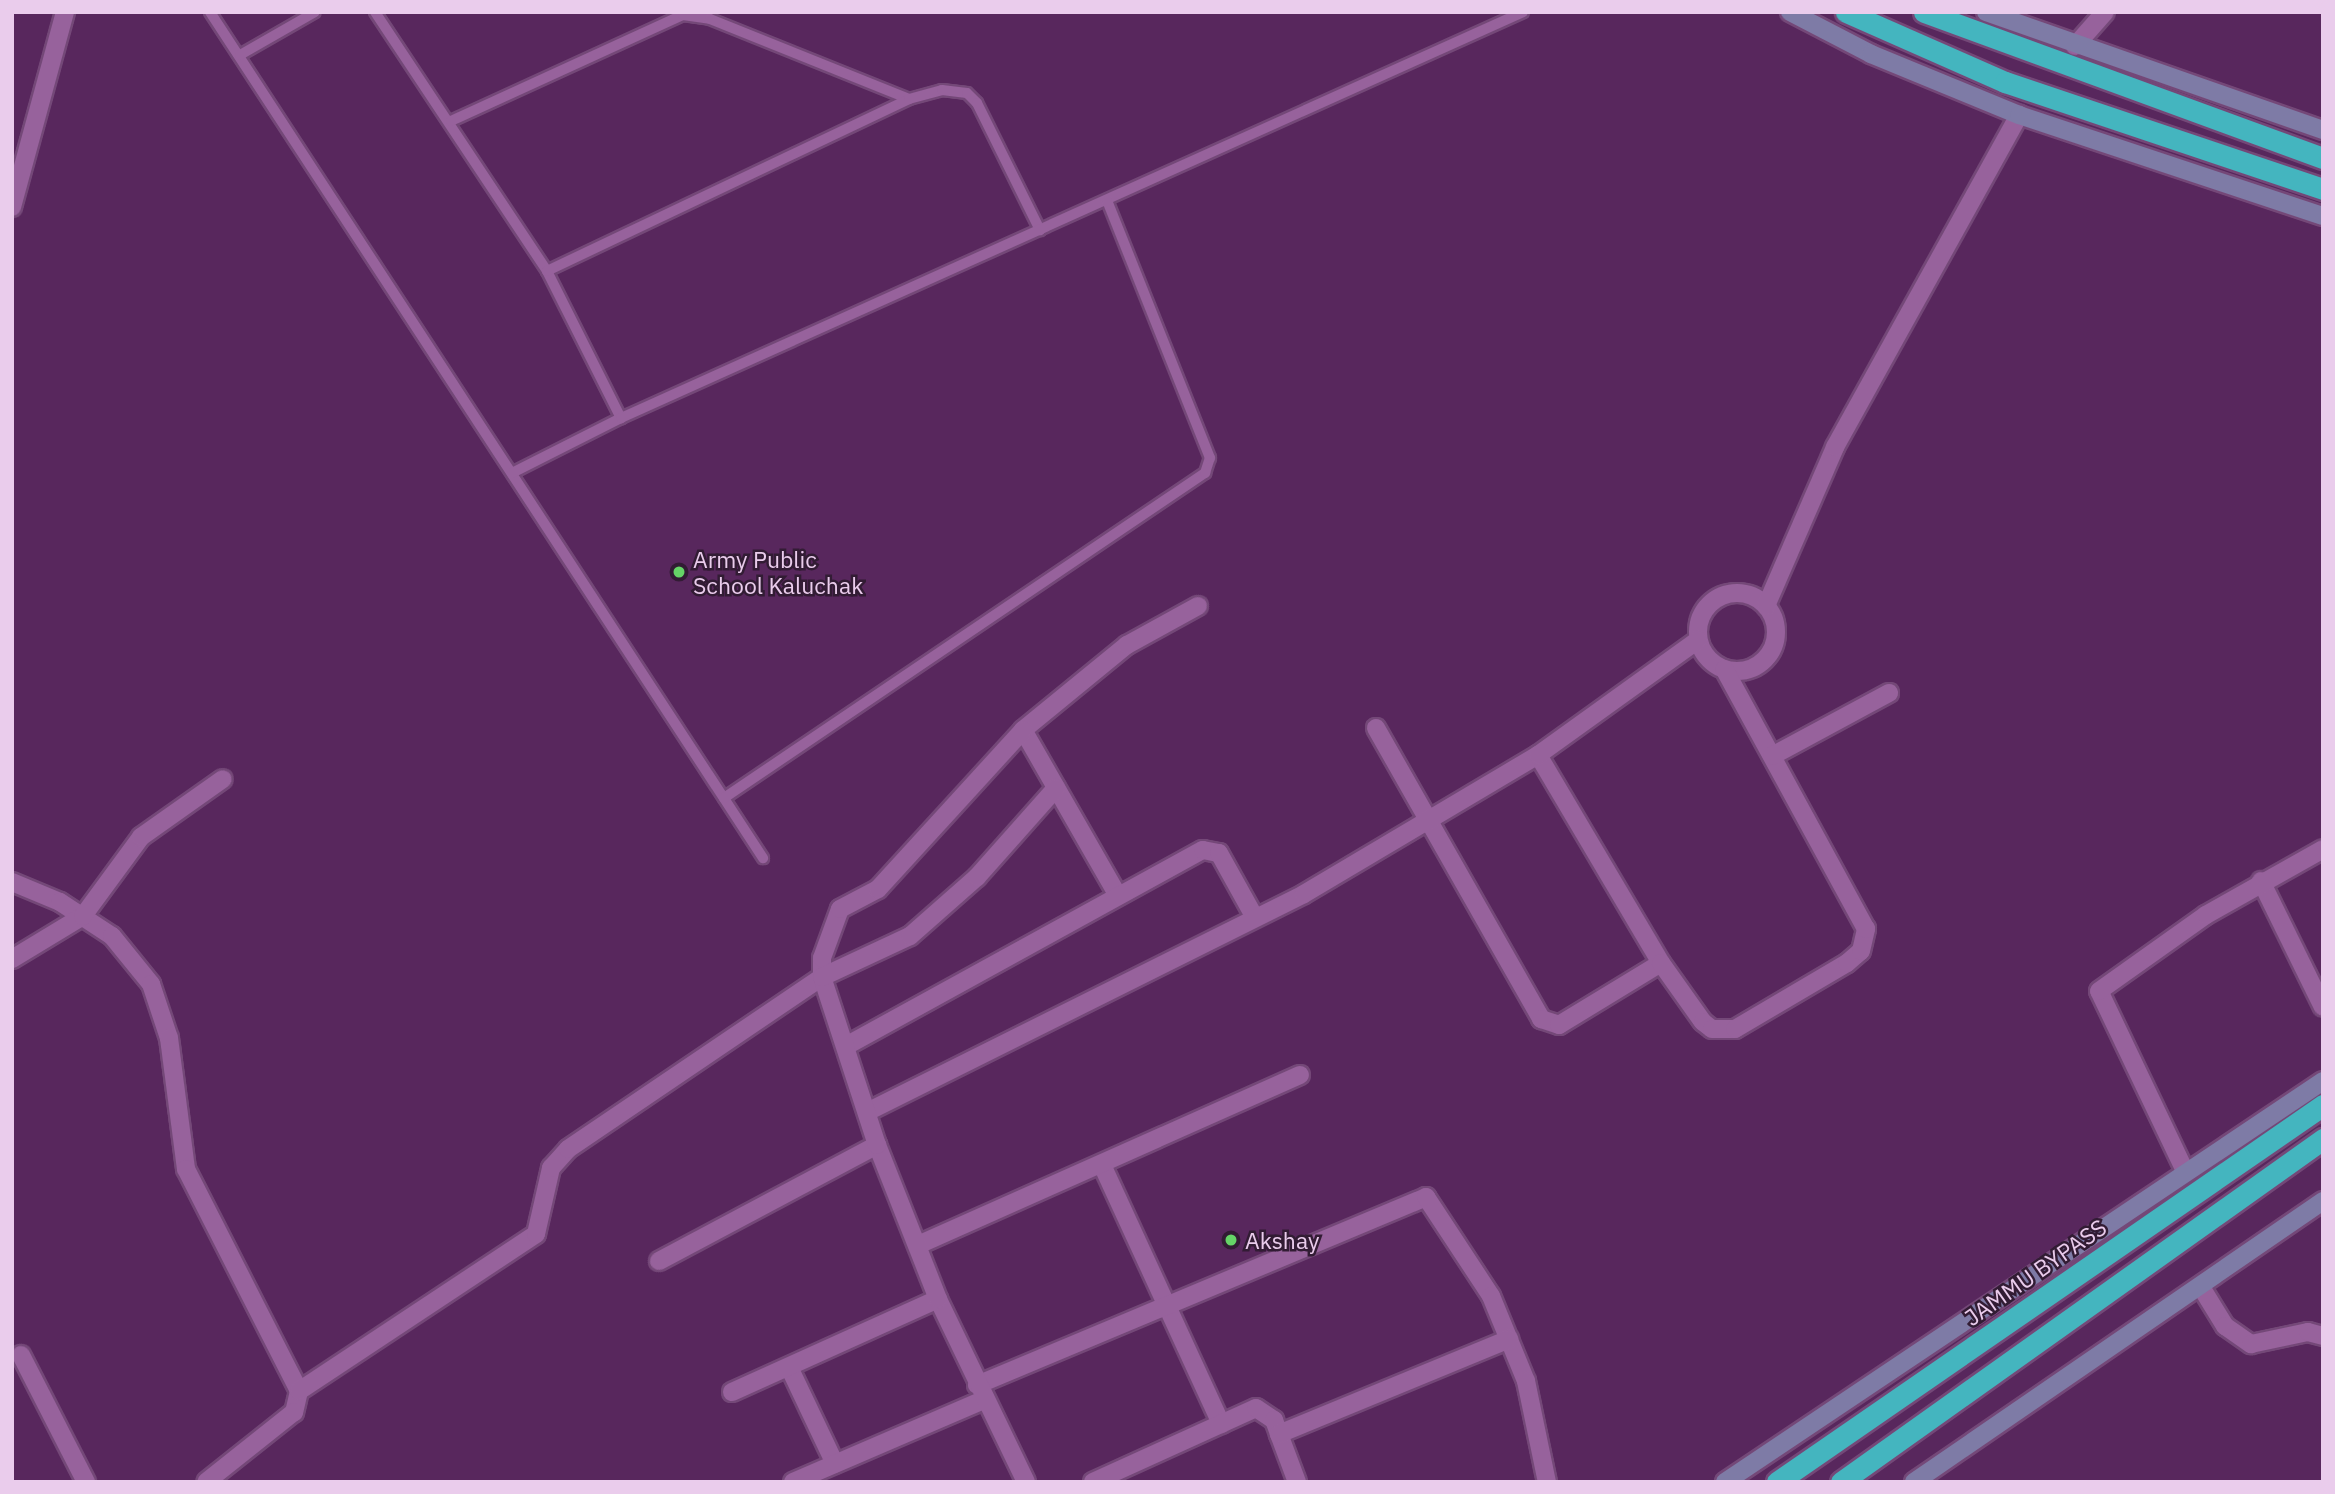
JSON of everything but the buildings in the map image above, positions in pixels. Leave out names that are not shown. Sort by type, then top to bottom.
[{"type":"highway","points":[[1846,12],[2005,82],[2323,189]]},
{"type":"highway","points":[[1924,12],[2323,158]]},
{"type":"highway","name":"JAMMU BYPASS","points":[[1777,1482],[2323,1105]]},
{"type":"highway","points":[[1841,1482],[2323,1139]]},
{"type":"street","points":[[12,207],[65,12]]},
{"type":"street","points":[[1790,12],[1871,54],[2019,114],[2323,216]]},
{"type":"street","points":[[1986,12],[2075,46],[2323,130]]},
{"type":"street","points":[[2075,46],[2105,12]]},
{"type":"street","points":[[1766,606],[1835,447],[2019,114]]},
{"type":"street","points":[[867,1112],[1255,918],[1426,824],[1538,755],[1698,640],[1701,615],[1718,596],[1744,593],[1766,606],[1776,629],[1770,654],[1750,669],[1724,669]]},
{"type":"street","points":[[1026,1482],[980,1393],[938,1299],[877,1145],[822,977],[822,958],[840,909],[878,889],[1023,730],[1127,645],[1198,606]]},
{"type":"street","points":[[1538,755],[1661,963],[1703,1021],[1725,1032],[1861,951],[1866,929],[1724,669],[1698,640]]},
{"type":"street","points":[[1772,756],[1889,693]]},
{"type":"street","points":[[1376,728],[1426,824],[1550,1025],[1559,1025],[1661,963]]},
{"type":"street","points":[[1023,730],[1117,894]]},
{"type":"street","points":[[12,959],[83,916],[141,837],[223,779]]},
{"type":"street","points":[[299,1391],[536,1234],[551,1168],[568,1149],[822,977],[919,929],[976,877],[1056,788]]},
{"type":"street","points":[[845,1046],[1117,894],[1213,849],[1255,918]]},
{"type":"street","points":[[2185,1171],[2099,991],[2261,881],[2323,849]]},
{"type":"street","points":[[2261,881],[2323,1007]]},
{"type":"street","points":[[12,882],[83,916],[135,959],[162,1007],[186,1169],[299,1391],[294,1412],[206,1482]]},
{"type":"street","points":[[918,1245],[1103,1167],[1300,1075]]},
{"type":"street","points":[[1726,1482],[2185,1171],[2323,1081]]},
{"type":"street","points":[[659,1261],[877,1145]]},
{"type":"street","points":[[1103,1167],[1221,1424]]},
{"type":"street","points":[[793,1482],[1168,1307],[1426,1198],[1491,1296],[1526,1381],[1547,1482]]},
{"type":"street","points":[[1918,1480],[2323,1201]]},
{"type":"street","points":[[2201,1287],[2225,1326],[2251,1345],[2308,1332],[2323,1336]]},
{"type":"street","points":[[732,1392],[938,1299]]},
{"type":"street","points":[[1279,1434],[1509,1339]]},
{"type":"street","points":[[21,1355],[86,1482]]},
{"type":"street","points":[[789,1367],[835,1464]]},
{"type":"street","points":[[1093,1482],[1256,1408],[1274,1420],[1297,1482]]},
{"type":"lane","points":[[210,12],[763,858]]},
{"type":"lane","points":[[240,55],[315,12]]},
{"type":"lane","points":[[375,12],[451,121],[547,271],[621,418]]},
{"type":"lane","points":[[512,473],[621,418],[1523,12]]},
{"type":"lane","points":[[451,121],[683,15],[719,22],[909,99]]},
{"type":"lane","points":[[547,271],[909,99],[942,90],[967,93],[1040,230]]},
{"type":"lane","points":[[724,798],[1205,473],[1210,458],[1107,201]]},
{"type":"place","name":"Army Public School Kaluchak","points":[[679,572]]},
{"type":"place","name":"Akshay","points":[[1231,1240]]}]
